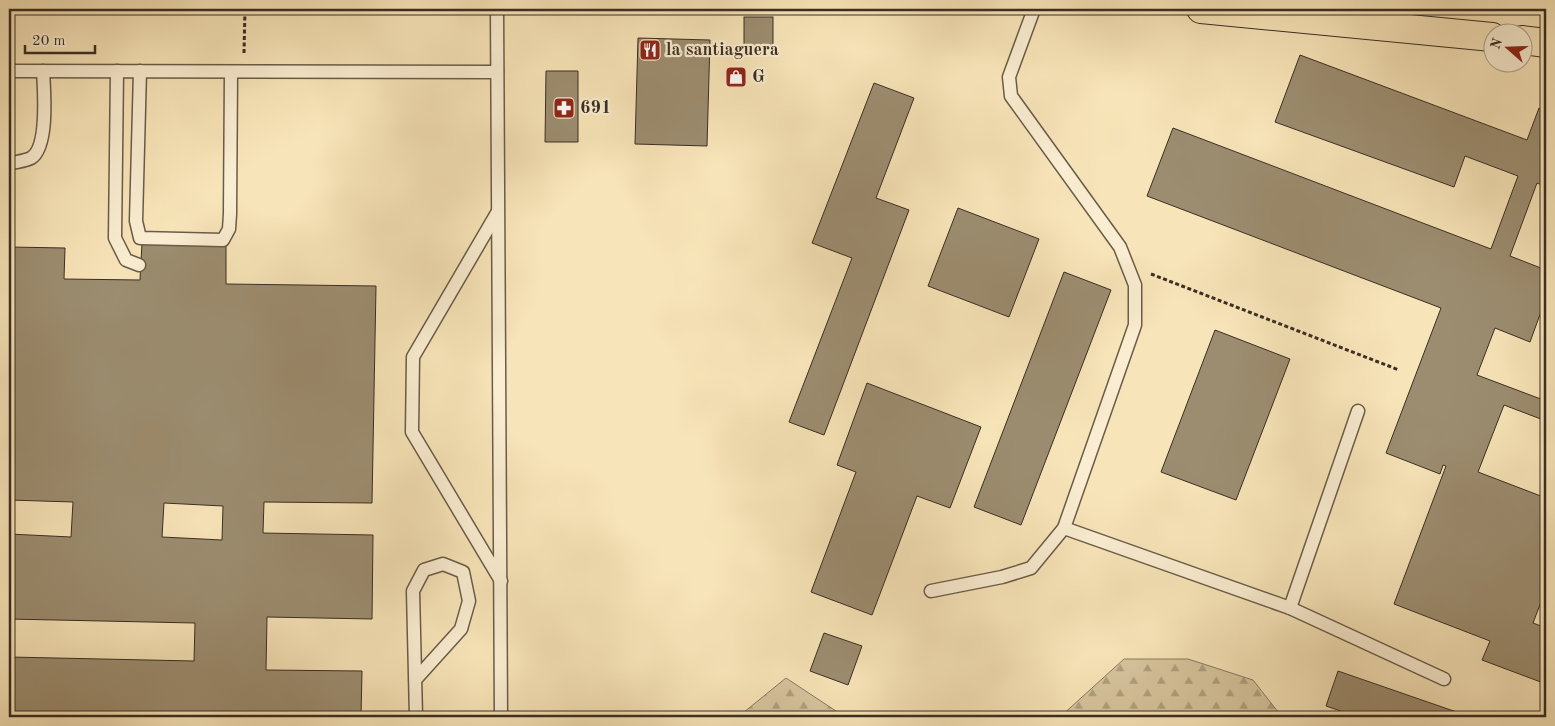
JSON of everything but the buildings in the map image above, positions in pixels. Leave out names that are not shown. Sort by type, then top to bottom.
[{"type":"main road","points":[[1201,9],[1482,36]]},
{"type":"main road","points":[[1532,41],[1546,43]]},
{"type":"lane","points":[[497,9],[501,717]]},
{"type":"lane","points":[[931,592],[1002,577],[1031,568],[1064,528],[1135,325],[1135,285],[1120,246],[1010,96],[1009,76],[1034,9]]},
{"type":"lane","points":[[9,71],[497,72]]},
{"type":"lane","points":[[9,164],[31,158],[40,149],[44,111],[43,71]]},
{"type":"lane","points":[[117,71],[115,238],[126,260],[139,265]]},
{"type":"lane","points":[[140,71],[136,221],[140,238],[223,240],[229,229],[238,72]]},
{"type":"lane","points":[[498,212],[412,357],[412,432],[501,581]]},
{"type":"lane","points":[[1290,608],[1358,410]]},
{"type":"lane","points":[[1064,528],[1290,608],[1444,679]]},
{"type":"lane","points":[[415,680],[461,629],[469,601],[463,572],[443,564],[424,570],[413,591],[415,680],[416,717]]},
{"type":"path","points":[[238,72],[245,9]]},
{"type":"path","points":[[1127,265],[1399,370]]},
{"type":"green space","points":[[1124,659],[1188,659],[1253,680],[1282,717],[1060,717]]},
{"type":"green space","points":[[786,678],[845,717],[738,717]]},
{"type":"place","name":"la santiaguera","points":[[650,50]]},
{"type":"place","name":"G","points":[[736,77]]},
{"type":"place","name":"691","points":[[564,108]]}]
